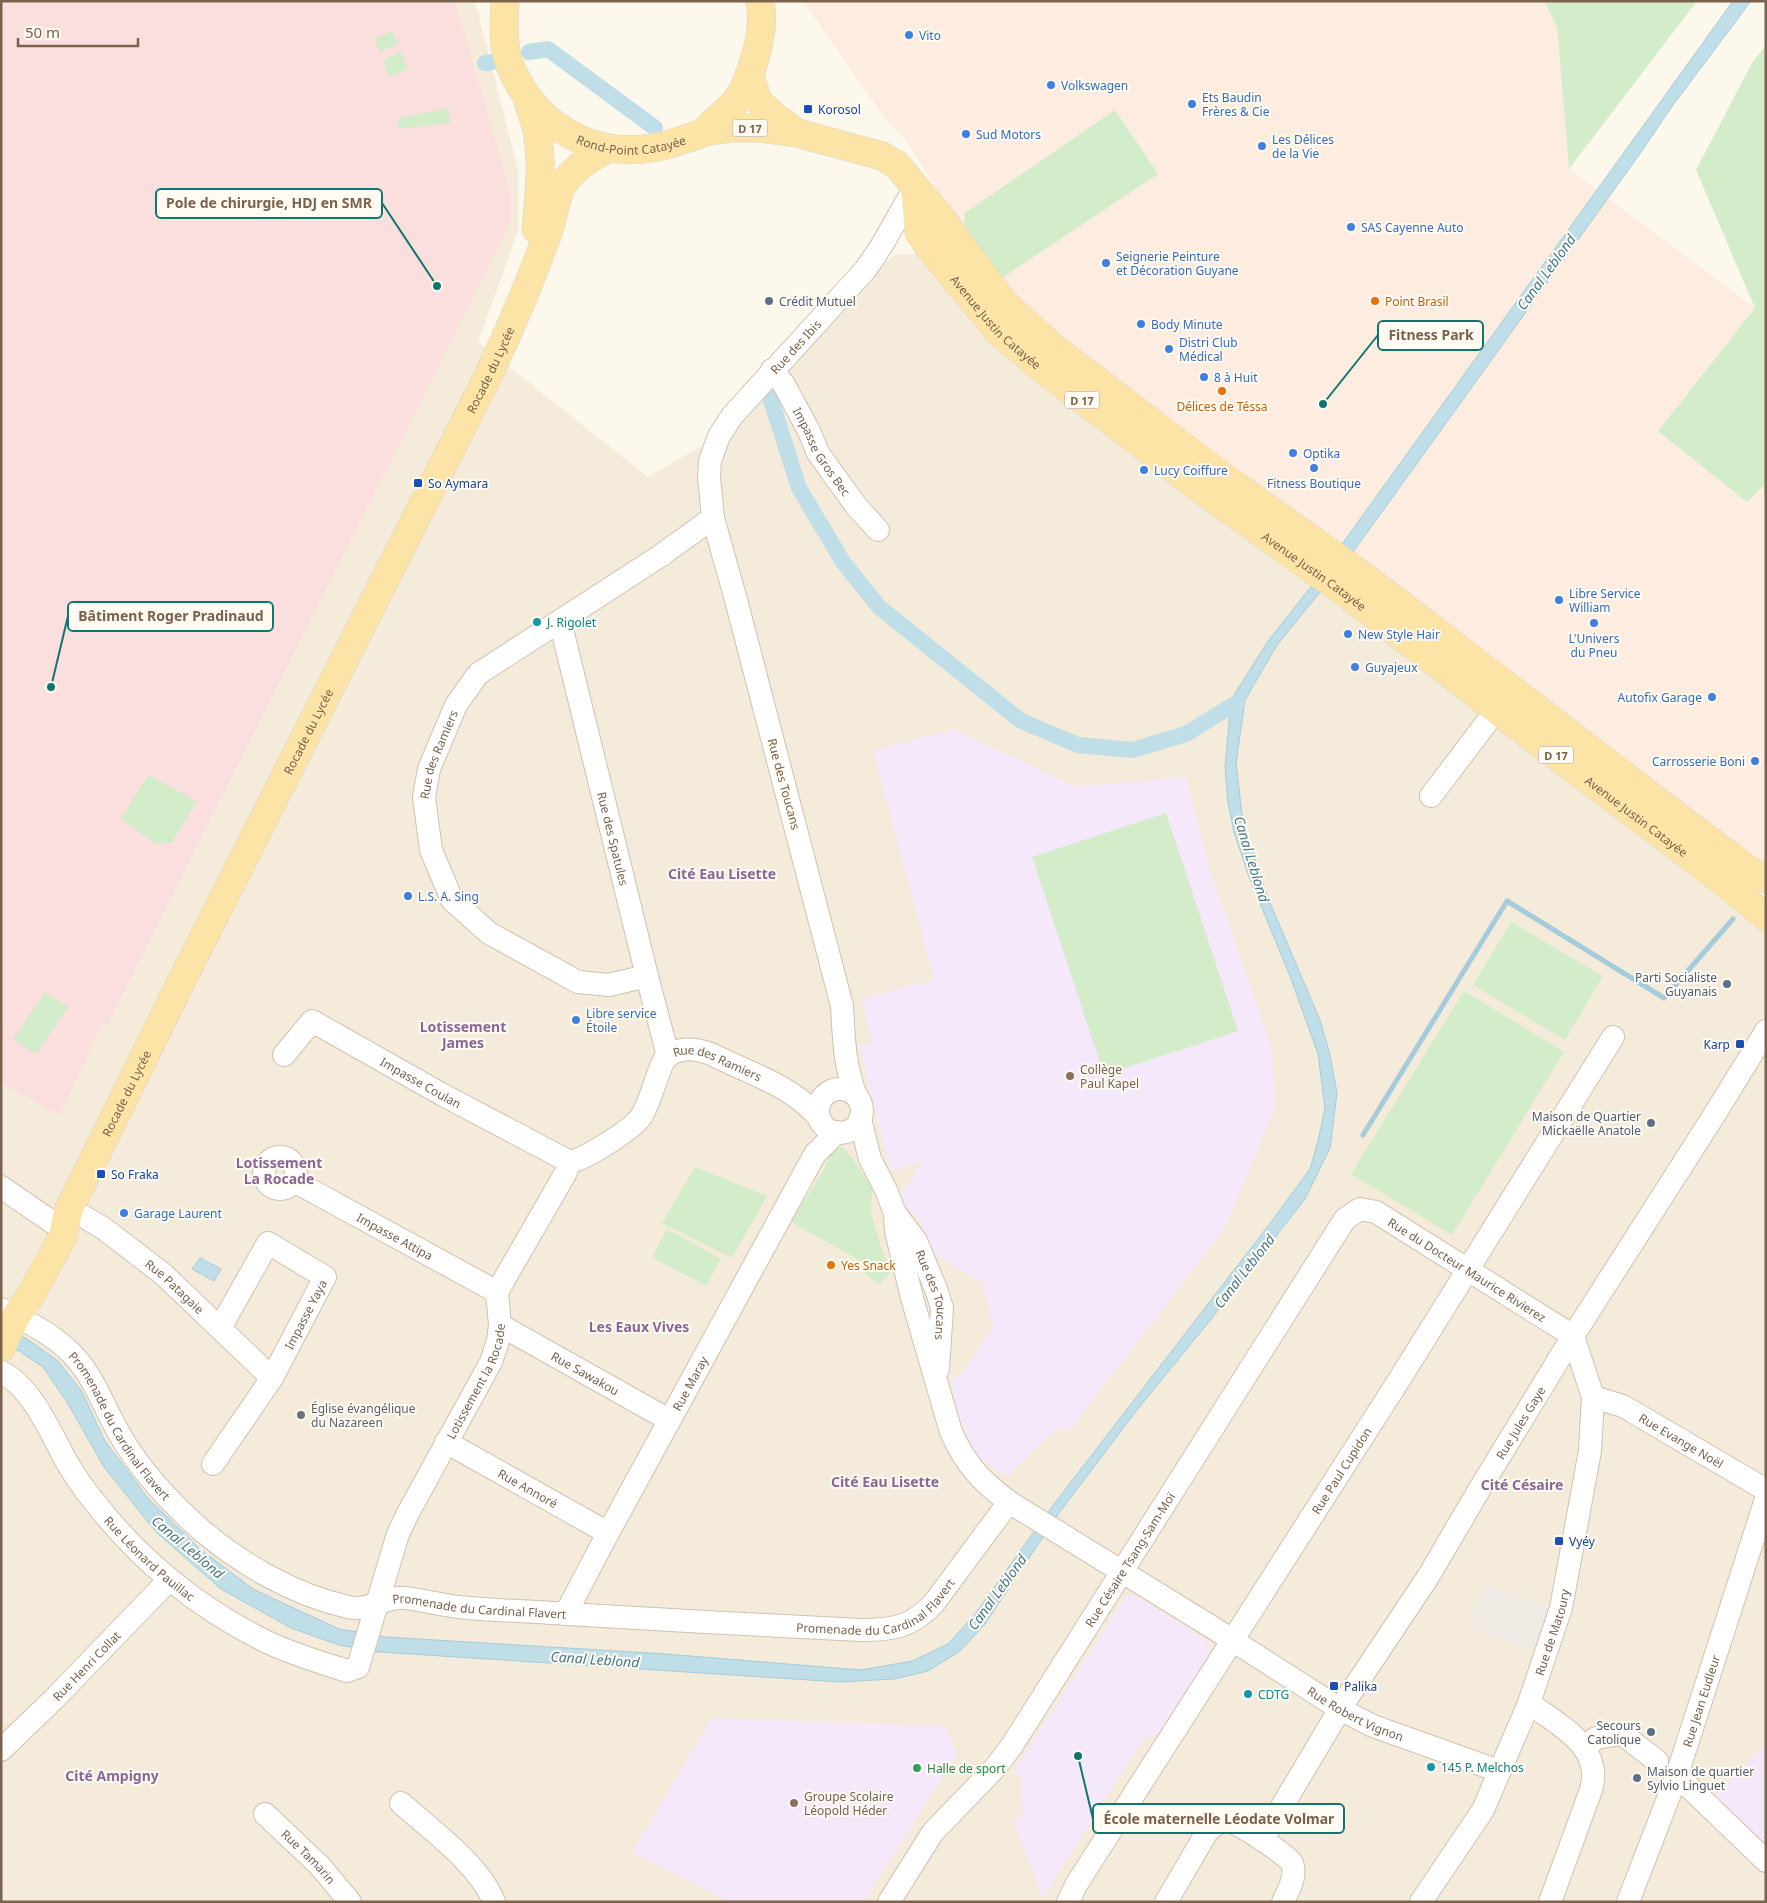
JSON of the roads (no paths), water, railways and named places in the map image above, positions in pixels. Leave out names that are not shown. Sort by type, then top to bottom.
[{"type":"main road","name":"Rond-Point Catayée","points":[[504,1],[503,34],[511,67],[527,97],[543,115],[562,131],[584,142],[608,149],[653,149],[703,132],[736,101],[750,75],[760,43],[760,1]]},
{"type":"main road","name":"Avenue Justin Catayée","points":[[750,75],[756,99],[770,113],[797,133]]},
{"type":"main road","name":"Rocade du Lycée","points":[[527,97],[537,130],[540,154],[540,192],[536,231],[540,252]]},
{"type":"main road","name":"Avenue Justin Catayée","points":[[703,132],[733,128],[760,128],[797,133],[882,156],[896,164],[941,218],[1004,304],[1055,350],[1222,476],[1316,556],[1749,870],[1766,879]]},
{"type":"main road","name":"Rocade du Lycée","points":[[1,1348],[9,1313],[20,1290],[62,1216],[488,378],[509,331],[549,230],[562,185],[573,171],[593,156],[608,149]]},
{"type":"main road","name":"Avenue Justin Catayée","points":[[1354,584],[1497,709],[1727,884],[1766,917]]},
{"type":"main road","name":"Rocade du Lycée","points":[[9,1313],[32,1293],[63,1236],[62,1216]]},
{"type":"street","name":"Rue des Ibis","points":[[713,518],[709,477],[710,461],[719,436],[732,416],[772,370],[866,269],[916,187]]},
{"type":"street","name":"Impasse Gros Bec","points":[[772,370],[782,383],[809,431],[818,453],[857,507],[878,530]]},
{"type":"street","name":"Rue des Ramiers","points":[[646,976],[609,986],[578,982],[488,933],[452,900],[432,850],[424,797],[429,769],[456,705],[478,674],[660,556],[713,518]]},
{"type":"street","name":"Rue des Toucans","points":[[713,518],[842,1006],[844,1052],[848,1075],[862,1110],[860,1119],[870,1159],[895,1213],[916,1241],[942,1308],[937,1385],[951,1432],[960,1452],[972,1470],[986,1484],[1016,1507],[1122,1572]]},
{"type":"street","name":"Rue des Spatules","points":[[560,622],[646,976],[668,1056]]},
{"type":"street","points":[[1431,796],[1497,709]]},
{"type":"street","name":"Impasse Coulan","points":[[284,1055],[312,1022],[443,1095],[570,1162]]},
{"type":"street","name":"Rue Jules Gaye","points":[[1262,1840],[1340,1709],[1428,1577],[1573,1336],[1766,1031]]},
{"type":"street","name":"Rue Paul Cupidon","points":[[1068,1902],[1076,1885],[1613,1037]]},
{"type":"street","name":"Rue des Ramiers","points":[[570,1162],[596,1149],[635,1124],[645,1110],[661,1066],[668,1056],[679,1050],[705,1052],[796,1095],[828,1116],[841,1089],[852,1092],[856,1096]]},
{"type":"street","name":"Rue des Toucans","points":[[844,1052],[836,1070],[828,1116],[870,1159]]},
{"type":"street","points":[[828,1116],[852,1129],[860,1119]]},
{"type":"street","name":"Rue Maray","points":[[566,1614],[608,1533],[815,1154],[828,1116]]},
{"type":"street","points":[[497,1292],[565,1174],[570,1162]]},
{"type":"street","name":"Impasse Attipa","points":[[294,1181],[497,1292]]},
{"type":"street","name":"Rue Patagaie","points":[[1,1187],[62,1216],[103,1228],[164,1274],[272,1378]]},
{"type":"street","name":"Rue du Docteur Maurice Rivierez","points":[[1360,1209],[1376,1212],[1573,1336]]},
{"type":"street","name":"Rue Césaire Tsang-Sam-Moï","points":[[889,1902],[933,1832],[995,1768],[1011,1748],[1345,1219],[1360,1209]]},
{"type":"street","name":"Impasse Yaya","points":[[213,1464],[272,1378],[325,1277],[268,1243],[220,1328]]},
{"type":"street","name":"Lotissement la Rocade","points":[[358,1667],[398,1534],[446,1442],[491,1362],[498,1341],[500,1325],[497,1292]]},
{"type":"street","name":"Promenade du Cardinal Flavert","points":[[9,1313],[40,1330],[72,1354],[86,1370],[120,1436],[133,1455],[174,1505],[201,1529],[228,1551],[288,1586],[349,1608],[375,1611],[390,1599],[402,1598],[460,1607],[566,1614],[860,1630],[897,1628],[916,1619],[934,1603],[1016,1507]]},
{"type":"street","name":"Rue Sawakou","points":[[500,1325],[670,1420]]},
{"type":"street","name":"Rue de Matoury","points":[[1421,1902],[1483,1810],[1529,1703],[1561,1608],[1590,1451],[1593,1397],[1573,1336]]},
{"type":"street","name":"Rue Léonard Pauillac","points":[[1,1372],[11,1376],[26,1394],[46,1423],[67,1462],[93,1500],[128,1541],[170,1580],[193,1599],[266,1642],[347,1671],[358,1667]]},
{"type":"street","name":"Rue Evange Noël","points":[[1593,1397],[1623,1406],[1766,1490]]},
{"type":"street","name":"Rue Annoré","points":[[446,1442],[608,1533]]},
{"type":"street","name":"Rue Jean Eudleur","points":[[1628,1902],[1676,1778],[1766,1499]]},
{"type":"street","name":"Rue Robert Vignon","points":[[1122,1572],[1340,1709],[1373,1726],[1499,1771]]},
{"type":"street","name":"Rue Henri Collat","points":[[1,1750],[54,1700],[170,1580]]},
{"type":"street","points":[[1529,1703],[1577,1739],[1592,1759],[1594,1780],[1550,1902]]},
{"type":"street","points":[[1584,1748],[1596,1738],[1622,1734],[1657,1761]]},
{"type":"street","points":[[1676,1778],[1687,1785],[1766,1861]]},
{"type":"street","points":[[401,1803],[475,1870],[489,1890],[494,1902]]},
{"type":"street","name":"Rue Tamarin","points":[[265,1814],[318,1865],[344,1899]]},
{"type":"street","points":[[1166,1902],[1207,1832],[1213,1826],[1222,1822],[1230,1822],[1262,1840],[1289,1859],[1293,1866],[1293,1879],[1283,1902]]},
{"type":"water","name":"Canal Leblond","points":[[1733,1],[1751,1],[1673,105],[1356,548],[1277,645],[1245,700],[1236,763],[1243,823],[1268,898],[1320,1020],[1330,1055],[1337,1093],[1330,1148],[1305,1199],[1137,1410],[1059,1513],[985,1624],[960,1651],[928,1671],[894,1679],[840,1682],[380,1652],[339,1645],[291,1628],[221,1589],[156,1532],[104,1467],[67,1402],[43,1367],[19,1351],[1,1345],[1,1328],[27,1339],[57,1360],[81,1390],[105,1441],[148,1498],[199,1548],[253,1589],[339,1629],[386,1637],[666,1654],[861,1670],[912,1661],[948,1644],[975,1614],[1051,1508],[1310,1169],[1325,1108],[1318,1054],[1290,976],[1249,877],[1234,832],[1228,803],[1225,767],[1231,700],[1268,641],[1314,583]]},
{"type":"water","points":[[200,1258],[221,1269],[214,1281],[192,1269]]},
{"type":"waterway","points":[[529,52],[548,49],[655,128]]},
{"type":"waterway","points":[[485,63],[492,62]]},
{"type":"waterway","points":[[770,397],[799,488],[843,562],[879,607],[1021,721],[1078,745],[1133,750],[1186,734],[1238,702]]},
{"type":"waterway","points":[[1363,1135],[1507,901],[1664,998],[1733,919]]},
{"type":"place","name":"Vito","points":[[909,35]]},
{"type":"place","name":"Volkswagen","points":[[1051,85]]},
{"type":"place","name":"Ets Baudin Frères & Cie","points":[[1192,104]]},
{"type":"place","name":"Korosol","points":[[808,109]]},
{"type":"place","name":"Sud Motors","points":[[966,134]]},
{"type":"place","name":"Les Délices de la Vie","points":[[1262,146]]},
{"type":"place","name":"SAS Cayenne Auto","points":[[1351,227]]},
{"type":"place","name":"Seignerie Peinture et Décoration Guyane","points":[[1106,263]]},
{"type":"place","name":"Pole de chirurgie, HDJ en SMR","points":[[437,286]]},
{"type":"place","name":"Crédit Mutuel","points":[[769,301]]},
{"type":"place","name":"Point Brasil","points":[[1375,301]]},
{"type":"place","name":"Body Minute","points":[[1141,324]]},
{"type":"place","name":"Distri Club Médical","points":[[1169,349]]},
{"type":"place","name":"8 à Huit","points":[[1204,377]]},
{"type":"place","name":"Délices de Téssa","points":[[1222,391]]},
{"type":"place","name":"Fitness Park","points":[[1323,404]]},
{"type":"place","name":"Optika","points":[[1293,453]]},
{"type":"place","name":"Fitness Boutique","points":[[1314,468]]},
{"type":"place","name":"Lucy Coiffure","points":[[1144,470]]},
{"type":"place","name":"So Aymara","points":[[418,483]]},
{"type":"place","name":"Libre Service William","points":[[1559,600]]},
{"type":"place","name":"J. Rigolet","points":[[537,622]]},
{"type":"place","name":"L'Univers du Pneu","points":[[1594,623]]},
{"type":"place","name":"New Style Hair","points":[[1348,634]]},
{"type":"place","name":"Guyajeux","points":[[1355,667]]},
{"type":"place","name":"Bâtiment Roger Pradinaud","points":[[51,687]]},
{"type":"place","name":"Autofix Garage","points":[[1712,697]]},
{"type":"place","name":"Carrosserie Boni","points":[[1755,761]]},
{"type":"place","name":"L.S. A. Sing","points":[[408,896]]},
{"type":"place","name":"Parti Socialiste Guyanais","points":[[1727,984]]},
{"type":"place","name":"Libre service Étoile","points":[[576,1020]]},
{"type":"place","name":"Karp","points":[[1740,1044]]},
{"type":"place","name":"Collège Paul Kapel","points":[[1070,1076]]},
{"type":"place","name":"Maison de Quartier Mickaëlle Anatole","points":[[1651,1123]]},
{"type":"place","name":"So Fraka","points":[[101,1174]]},
{"type":"place","name":"Garage Laurent","points":[[124,1213]]},
{"type":"place","name":"Yes Snack","points":[[831,1265]]},
{"type":"place","name":"Église évangélique du Nazareen","points":[[301,1415]]},
{"type":"place","name":"Vyéy","points":[[1559,1541]]},
{"type":"place","name":"Palika","points":[[1334,1686]]},
{"type":"place","name":"CDTG","points":[[1248,1694]]},
{"type":"place","name":"Secours Catolique","points":[[1651,1732]]},
{"type":"place","name":"École maternelle Léodate Volmar","points":[[1078,1756]]},
{"type":"place","name":"145 P. Melchos","points":[[1431,1767]]},
{"type":"place","name":"Halle de sport","points":[[917,1768]]},
{"type":"place","name":"Maison de quartier Sylvio Linguet","points":[[1637,1778]]},
{"type":"place","name":"Groupe Scolaire Léopold Héder","points":[[794,1803]]},
{"type":"district","name":"Cité Eau Lisette","points":[[722,873]]},
{"type":"district","name":"Lotissement James","points":[[463,1034]]},
{"type":"district","name":"Lotissement La Rocade","points":[[279,1170]]},
{"type":"district","name":"Les Eaux Vives","points":[[639,1326]]},
{"type":"district","name":"Cité Eau Lisette","points":[[885,1481]]},
{"type":"district","name":"Cité Césaire","points":[[1522,1484]]},
{"type":"district","name":"Cité Ampigny","points":[[112,1775]]}]
